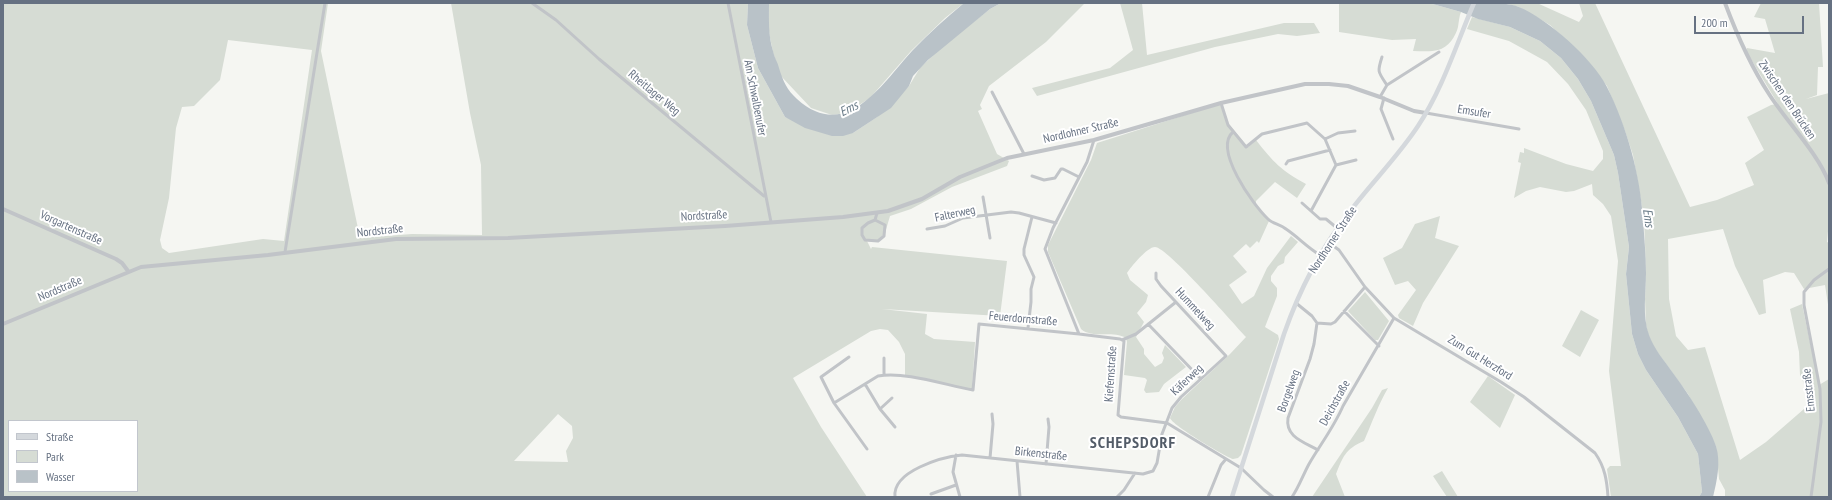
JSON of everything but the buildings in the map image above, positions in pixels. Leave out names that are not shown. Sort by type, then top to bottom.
[{"type":"main road","name":"Nordhorner Straße","points":[[1232,497],[1284,334],[1296,304],[1320,255],[1337,228],[1410,137],[1426,114],[1450,65],[1463,28],[1474,3]]},
{"type":"street","points":[[285,252],[325,3]]},
{"type":"street","name":"Rheitlager Weg","points":[[532,3],[556,20],[599,59],[764,196]]},
{"type":"street","name":"Am Schwalbenufer","points":[[728,3],[770,222]]},
{"type":"street","name":"Zwischen den Brücken","points":[[1725,3],[1738,38],[1769,94],[1823,169],[1829,183]]},
{"type":"street","points":[[1393,139],[1381,109],[1382,98],[1387,85],[1439,52]]},
{"type":"street","points":[[1382,57],[1378,69],[1387,85]]},
{"type":"street","name":"Nordlohner Straße","points":[[791,220],[877,213],[901,207],[913,203],[960,177],[993,163],[1024,154],[1094,140],[1221,103],[1295,86],[1318,83],[1348,86],[1414,111],[1426,114]]},
{"type":"street","points":[[992,92],[1024,154]]},
{"type":"street","points":[[1221,103],[1228,125],[1246,147],[1262,134],[1306,123],[1325,139],[1336,165]]},
{"type":"street","name":"Emsufer","points":[[1426,114],[1519,129]]},
{"type":"street","points":[[1325,139],[1338,133],[1354,131]]},
{"type":"street","points":[[1233,132],[1228,135],[1228,156],[1233,168],[1257,206],[1270,221],[1284,227],[1320,255]]},
{"type":"street","points":[[1078,334],[1075,321],[1045,249],[1056,223],[1092,150],[1094,140]]},
{"type":"street","points":[[1286,164],[1288,161],[1330,150]]},
{"type":"street","points":[[1311,210],[1336,165],[1356,160]]},
{"type":"street","points":[[1032,176],[1044,180],[1055,178],[1061,169],[1063,169],[1079,177]]},
{"type":"street","name":"Falterweg","points":[[983,197],[990,238]]},
{"type":"street","points":[[1302,203],[1320,219],[1326,219],[1337,228]]},
{"type":"street","name":"Vorgartenstraße","points":[[3,209],[116,259],[122,263],[128,271]]},
{"type":"street","name":"Falterweg","points":[[927,229],[945,226],[963,218],[1015,212],[1056,223]]},
{"type":"street","points":[[876,220],[877,213]]},
{"type":"street","points":[[1028,328],[1034,277],[1024,255],[1024,248],[1032,217]]},
{"type":"street","name":"Nordstraße","points":[[3,324],[128,271],[141,267],[396,239],[508,238],[791,220]]},
{"type":"street","points":[[876,220],[885,225],[884,236],[878,240],[866,240],[862,235],[862,228],[868,223],[876,220]]},
{"type":"street","name":"Zum Gut Herzford","points":[[1328,242],[1339,250],[1365,287],[1394,318],[1459,355],[1507,386],[1595,453],[1602,462],[1606,477],[1608,497]]},
{"type":"street","name":"Emsstraße","points":[[1812,497],[1821,422],[1820,389],[1804,305],[1804,292],[1814,280],[1829,270]]},
{"type":"street","name":"Hummelweg","points":[[1156,273],[1156,279],[1226,356]]},
{"type":"street","points":[[1296,304],[1312,316],[1317,323],[1331,324],[1365,287]]},
{"type":"street","points":[[1122,340],[1136,334],[1176,302]]},
{"type":"street","points":[[1344,311],[1378,346]]},
{"type":"street","name":"Deichstraße","points":[[1292,497],[1318,450],[1337,421],[1343,406],[1394,318]]},
{"type":"street","name":"Borgelweg","points":[[1317,323],[1310,359],[1288,418],[1287,427],[1290,433],[1294,436],[1318,450]]},
{"type":"street","name":"Feuerdornstraße","points":[[834,403],[878,376],[884,375],[904,376],[973,390],[979,324],[1078,334]]},
{"type":"street","points":[[1148,324],[1201,379]]},
{"type":"street","name":"Kiefernstraße","points":[[1078,334],[1122,340],[1124,344],[1118,415],[1121,417],[1167,423],[1241,468],[1273,497]]},
{"type":"street","name":"Käferweg","points":[[1167,423],[1177,402],[1226,356]]},
{"type":"street","points":[[849,357],[821,377],[834,403],[867,448]]},
{"type":"street","points":[[884,358],[884,375]]},
{"type":"street","points":[[865,384],[880,409],[895,427]]},
{"type":"street","points":[[880,409],[892,398]]},
{"type":"street","points":[[990,458],[993,424],[992,414]]},
{"type":"street","points":[[1046,464],[1049,427],[1048,419]]},
{"type":"street","name":"Birkenstraße","points":[[894,497],[896,486],[908,474],[934,462],[956,455],[1135,474],[1150,474],[1157,463],[1162,434],[1167,423]]},
{"type":"street","points":[[956,455],[953,472],[960,497]]},
{"type":"street","points":[[1208,497],[1221,465],[1226,459]]},
{"type":"street","points":[[1017,461],[1020,497]]},
{"type":"street","points":[[1117,497],[1135,474]]},
{"type":"street","points":[[931,494],[956,485]]},
{"type":"green space","points":[[3,3],[328,3],[321,51],[360,238],[412,234],[482,235],[481,165],[470,113],[451,3],[748,3],[747,25],[758,68],[785,117],[795,121],[853,133],[877,117],[909,86],[920,68],[944,45],[990,9],[1001,3],[1085,3],[1046,42],[989,86],[980,105],[982,109],[978,111],[997,154],[1009,161],[1007,166],[952,187],[911,209],[890,216],[885,233],[878,240],[867,241],[871,249],[872,247],[1007,261],[1000,316],[882,309],[927,314],[925,334],[934,339],[975,342],[972,390],[905,376],[905,354],[899,342],[888,330],[880,329],[871,331],[793,378],[821,427],[867,497],[3,497]],"holes":[[[228,40],[312,50],[284,241],[263,239],[169,253],[162,248],[160,240],[169,198],[176,128],[182,107],[194,106],[220,80]],[[558,414],[572,426],[573,438],[566,451],[568,462],[514,461]]]},
{"type":"green space","points":[[769,3],[964,3],[945,18],[911,51],[870,98],[839,114],[832,115],[811,108],[780,75],[770,38],[768,24]]},
{"type":"green space","points":[[1120,3],[1142,3],[1147,55],[1284,23],[1314,23],[1320,33],[1297,36],[1278,34],[1215,47],[1037,96],[1032,88],[1110,68],[1133,50]]},
{"type":"green space","points":[[1339,3],[1429,3],[1461,12],[1455,34],[1445,47],[1435,51],[1413,51],[1416,39],[1392,40],[1339,32]]},
{"type":"green space","points":[[1504,3],[1537,3],[1579,22],[1583,16],[1579,3],[1595,3],[1690,207],[1717,200],[1754,185],[1745,163],[1764,150],[1747,117],[1771,105],[1778,104],[1746,51],[1747,48],[1775,53],[1765,19],[1754,17],[1761,3],[1819,3],[1823,67],[1818,67],[1817,95],[1806,99],[1829,93],[1829,220],[1827,242],[1829,243],[1829,311],[1825,285],[1804,289],[1794,273],[1785,272],[1763,280],[1766,313],[1759,315],[1735,266],[1723,229],[1668,239],[1669,299],[1676,336],[1688,350],[1705,347],[1740,460],[1766,442],[1812,402],[1800,375],[1799,352],[1790,309],[1802,304],[1819,385],[1829,379],[1829,497],[1725,497],[1725,490],[1719,479],[1716,446],[1688,394],[1653,346],[1648,334],[1646,325],[1645,299],[1646,271],[1644,218],[1633,155],[1607,86],[1585,58],[1550,25],[1519,7]]},
{"type":"green space","points":[[1472,17],[1510,27],[1540,41],[1561,58],[1578,79],[1591,101],[1614,155],[1618,173],[1629,247],[1626,274],[1632,334],[1638,354],[1646,370],[1678,417],[1698,454],[1702,492],[1699,497],[1611,497],[1607,469],[1610,466],[1621,466],[1609,371],[1618,261],[1611,216],[1603,204],[1593,195],[1592,184],[1574,191],[1566,192],[1540,187],[1526,191],[1514,198],[1521,163],[1518,162],[1520,152],[1524,153],[1524,148],[1566,164],[1593,171],[1603,159],[1603,151],[1586,110],[1568,84],[1547,62],[1509,41],[1467,29]]},
{"type":"green space","points":[[1220,104],[1228,123],[1248,147],[1256,140],[1278,165],[1290,175],[1306,184],[1297,198],[1275,182],[1256,201],[1256,206],[1269,221],[1259,243],[1257,241],[1250,248],[1246,244],[1233,256],[1247,272],[1229,285],[1242,304],[1254,296],[1267,268],[1291,236],[1298,242],[1285,257],[1284,263],[1278,266],[1271,276],[1271,281],[1277,288],[1277,296],[1265,327],[1278,335],[1279,339],[1241,455],[1238,458],[1233,459],[1188,433],[1170,418],[1175,407],[1182,399],[1246,337],[1173,259],[1162,250],[1155,247],[1148,250],[1127,273],[1130,280],[1148,295],[1146,302],[1137,313],[1144,322],[1136,337],[1144,349],[1144,354],[1155,367],[1162,363],[1164,358],[1162,353],[1165,345],[1186,367],[1164,384],[1159,392],[1146,393],[1144,390],[1147,380],[1145,378],[1124,375],[1127,342],[1126,338],[1115,335],[1091,334],[1081,329],[1048,252],[1048,245],[1091,160],[1097,143]]},
{"type":"green space","points":[[1440,216],[1435,238],[1459,246],[1423,303],[1413,326],[1399,318],[1398,315],[1416,290],[1408,281],[1395,285],[1383,258],[1402,248],[1415,224]]},
{"type":"green space","points":[[1365,292],[1389,321],[1378,340],[1375,340],[1348,311]]},
{"type":"green space","points":[[1581,310],[1599,320],[1580,357],[1562,346]]},
{"type":"green space","points":[[1488,376],[1515,395],[1500,428],[1470,402]]},
{"type":"green space","points":[[1388,388],[1378,407],[1364,441],[1349,450],[1336,474],[1345,497],[1312,497],[1372,408],[1382,390]]},
{"type":"green space","points":[[1442,471],[1458,497],[1447,497],[1433,476]]},
{"type":"water","points":[[748,3],[769,3],[771,45],[782,77],[791,92],[797,99],[815,111],[831,115],[847,112],[862,104],[888,79],[924,38],[964,3],[1001,3],[990,9],[928,60],[913,76],[909,86],[891,108],[853,133],[843,136],[832,136],[805,128],[785,117],[758,68],[747,25]]},
{"type":"water","points":[[1429,3],[1500,3],[1519,7],[1543,21],[1569,41],[1591,64],[1607,87],[1621,118],[1636,168],[1639,185],[1645,252],[1645,312],[1647,328],[1654,345],[1697,408],[1713,438],[1716,446],[1718,465],[1713,497],[1699,497],[1702,492],[1698,454],[1678,417],[1646,370],[1638,354],[1632,334],[1626,274],[1629,247],[1618,173],[1614,155],[1591,101],[1578,79],[1561,58],[1540,41],[1510,27],[1478,19],[1461,12]]},
{"type":"district","name":"SCHEPSDORF","points":[[1133,443]]},
{"type":"water label","name":"Ems","points":[[849,109]]},
{"type":"water label","name":"Ems","points":[[1648,218]]}]
